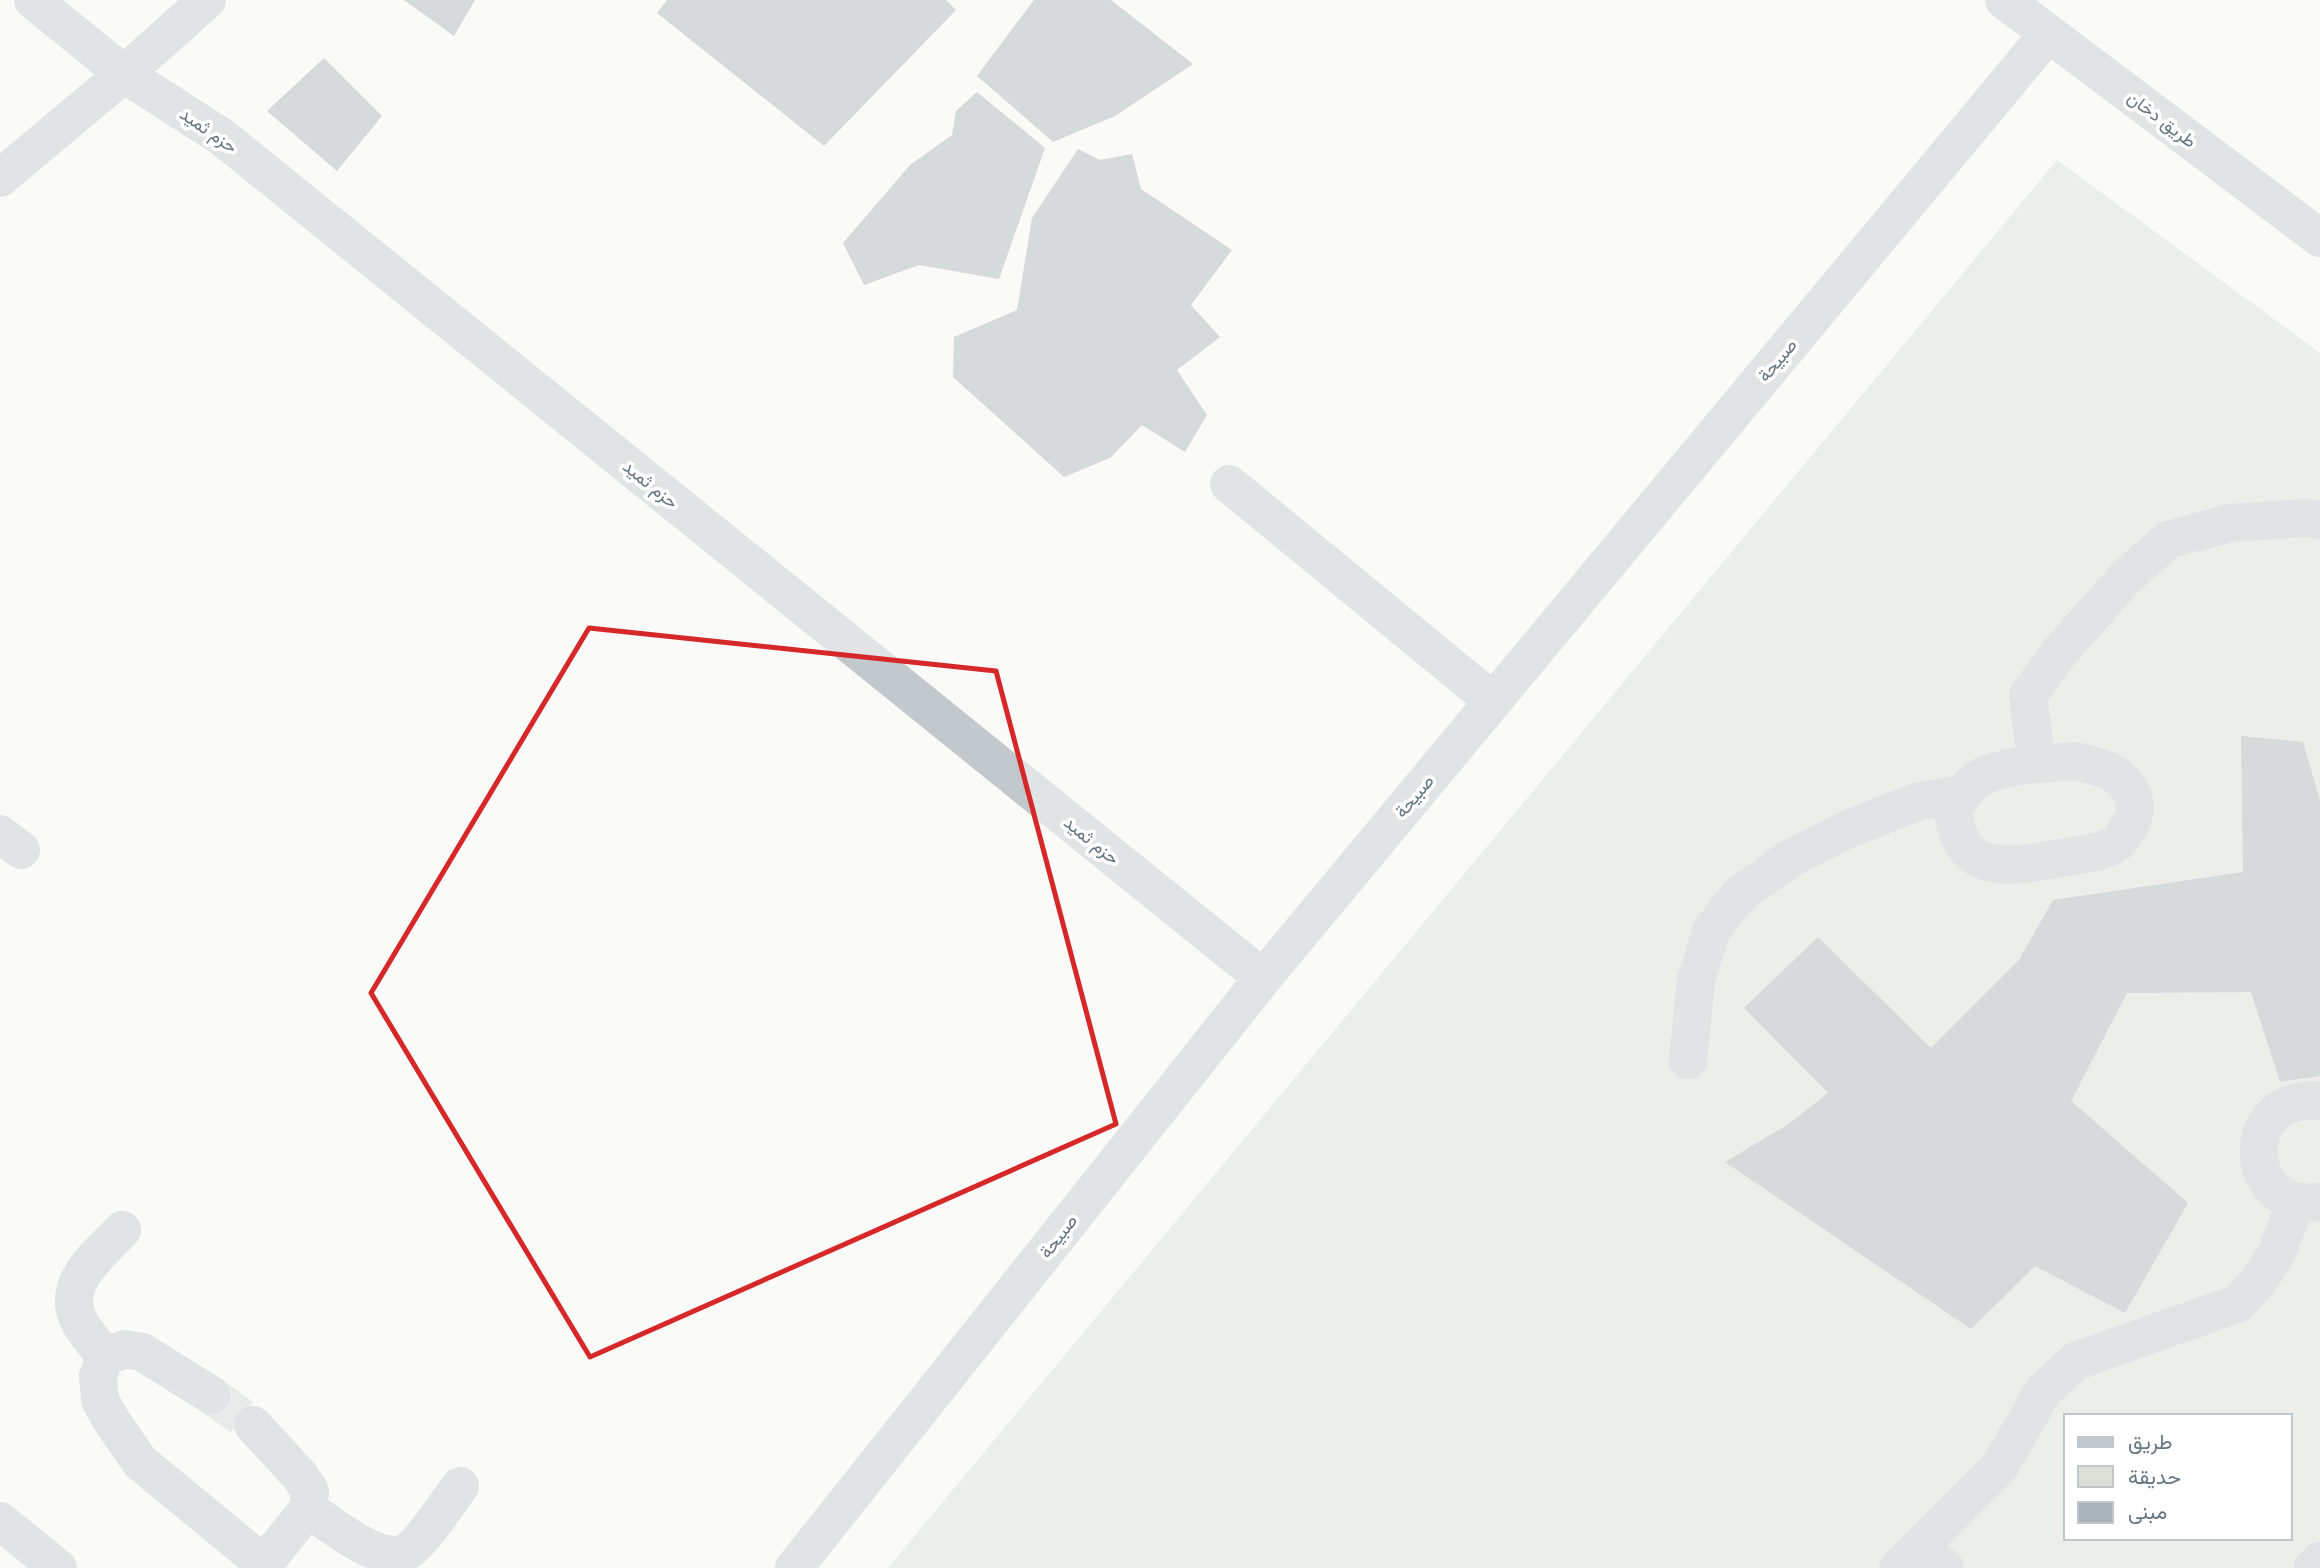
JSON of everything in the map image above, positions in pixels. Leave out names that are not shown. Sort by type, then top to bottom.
[{"type":"street","name":"حزم ثميد","points":[[33,0],[124,75],[222,137],[1263,978]]},
{"type":"street","points":[[0,178],[124,75],[207,0]]},
{"type":"street","name":"طريق دخان","points":[[2004,0],[2320,238]]},
{"type":"street","name":"صبيحة","points":[[794,1568],[1263,978],[2048,34]]},
{"type":"street","points":[[1230,485],[1493,701]]},
{"type":"street","points":[[2037,764],[2028,696],[2058,654],[2126,577],[2168,540],[2230,523],[2305,518],[2320,520]]},
{"type":"street","points":[[2076,761],[2097,766],[2120,778],[2135,800],[2134,821],[2117,843],[2084,854],[2010,866],[1980,862],[1963,846],[1955,827],[1953,808],[1977,779],[2037,764],[2076,761]]},
{"type":"street","points":[[1688,1060],[1696,981],[1711,931],[1738,896],[1789,859],[1846,830],[1919,801],[1963,794]]},
{"type":"street","points":[[1921,1561],[2000,1466],[2043,1391],[2076,1361],[2239,1303],[2259,1280],[2308,1201],[2289,1199],[2273,1189],[2262,1173],[2258,1154],[2259,1138],[2266,1123],[2277,1111],[2291,1103],[2320,1101]]},
{"type":"street","points":[[105,1357],[79,1321],[73,1301],[75,1287],[81,1276],[122,1230]]},
{"type":"street","points":[[211,1395],[142,1352],[124,1349],[105,1357],[97,1376],[100,1399],[141,1462],[262,1566],[308,1508],[310,1491],[300,1476],[253,1425]]},
{"type":"street","points":[[308,1508],[373,1551],[389,1555],[405,1553],[420,1539],[460,1486]]},
{"type":"street","points":[[0,1521],[58,1568]]},
{"type":"street","points":[[2313,1568],[2320,1561]]},
{"type":"highlighted area","points":[[589,628],[996,671],[1116,1124],[590,1357],[371,993]]},
{"type":"green space","points":[[2057,160],[2320,353],[2320,1568],[888,1568]]},
{"type":"building","points":[[404,0],[475,0],[454,36]]},
{"type":"building","points":[[667,0],[946,0],[956,10],[824,146],[657,13]]},
{"type":"building","points":[[1034,0],[1111,0],[1193,64],[1115,116],[1053,142],[977,76]]},
{"type":"building","points":[[324,58],[382,116],[337,171],[267,111]]},
{"type":"building","points":[[977,92],[1045,148],[999,279],[919,265],[864,285],[843,243],[910,165],[952,135],[956,111]]},
{"type":"building","points":[[1078,149],[1100,160],[1132,154],[1141,189],[1232,250],[1191,305],[1220,337],[1177,370],[1207,415],[1185,452],[1142,425],[1110,458],[1064,477],[953,377],[954,337],[1017,310],[1032,218]]},
{"type":"building","points":[[2241,736],[2303,742],[2320,800],[2320,1076],[2280,1082],[2251,992],[2127,993],[2071,1101],[2188,1203],[2125,1313],[2035,1266],[1971,1329],[1725,1162],[1790,1123],[1828,1093],[1744,1008],[1818,937],[1931,1048],[2019,960],[2053,900],[2243,872]]},
{"type":"tunnel","points":[[211,1395],[253,1425]]}]
